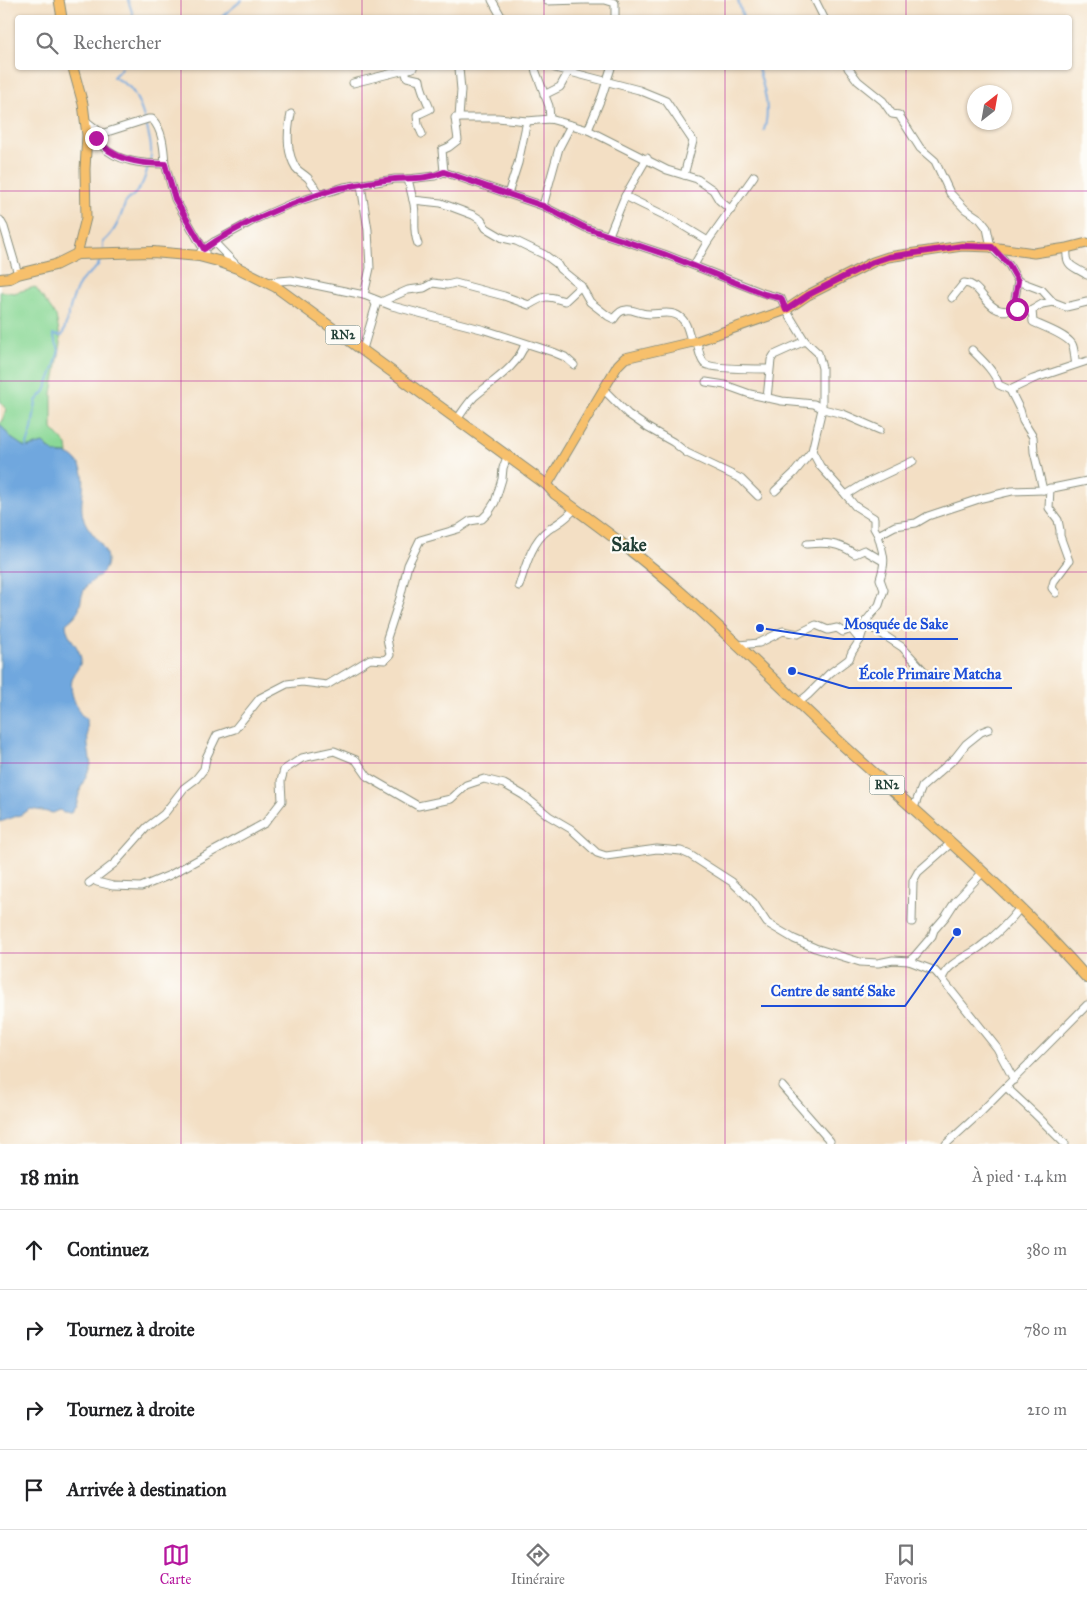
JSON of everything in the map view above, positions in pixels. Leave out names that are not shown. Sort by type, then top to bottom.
[{"type":"highway","name":"RN2","points":[[0,279],[56,265],[77,254],[153,252],[204,254],[268,282],[363,350],[507,458],[547,485],[555,494],[628,548],[677,589],[1020,908],[1087,978]]},
{"type":"main road","points":[[59,0],[62,15]]},
{"type":"main road","points":[[73,70],[88,135],[86,218],[77,254]]},
{"type":"main road","points":[[547,485],[618,365],[625,358],[694,342],[786,310],[808,295],[880,260],[903,254],[962,246],[992,247],[1034,253],[1087,243]]},
{"type":"street","points":[[492,0],[500,15]]},
{"type":"street","points":[[547,1],[605,0],[615,3],[615,15]]},
{"type":"street","points":[[816,0],[823,15]]},
{"type":"street","points":[[353,83],[405,70],[407,77],[420,80],[421,90],[430,108],[417,115],[418,125],[422,134]]},
{"type":"street","points":[[459,70],[462,90],[459,118]]},
{"type":"street","points":[[536,70],[549,106],[550,118]]},
{"type":"street","points":[[562,70],[639,90],[666,101],[693,141],[684,175]]},
{"type":"street","points":[[588,130],[610,70]]},
{"type":"street","points":[[850,70],[858,81],[882,102],[892,114],[899,115],[903,119],[920,148],[935,161],[950,193],[965,209],[980,219],[987,228],[992,247],[1009,265],[1018,281],[1014,304],[1029,311],[1033,322],[1060,334],[1073,346],[1076,364]]},
{"type":"street","points":[[544,94],[560,87],[569,72]]},
{"type":"street","points":[[292,114],[289,124],[288,146],[292,158],[297,169],[308,178],[319,194]]},
{"type":"street","points":[[444,172],[442,150],[458,140],[455,118],[498,118],[527,121],[550,118],[588,130],[647,158],[667,170],[697,179],[713,190],[719,200],[731,210]]},
{"type":"street","points":[[104,133],[152,119],[160,135],[164,150],[161,164],[175,199],[204,254],[214,242],[256,219],[319,194],[344,187],[395,179],[435,176],[444,172],[543,206],[586,228],[694,265],[764,294],[781,298],[786,310],[805,340],[815,348],[821,360],[822,382],[821,412],[812,452],[775,491]]},
{"type":"street","points":[[86,121],[104,133]]},
{"type":"street","points":[[86,121],[101,144],[109,152],[141,163],[161,164]]},
{"type":"street","points":[[508,194],[527,121]]},
{"type":"street","points":[[543,206],[559,148],[571,125]]},
{"type":"street","points":[[101,144],[104,133]]},
{"type":"street","points":[[608,235],[625,196],[647,158]]},
{"type":"street","points":[[694,265],[754,176]]},
{"type":"street","points":[[408,179],[416,210],[413,233],[418,244]]},
{"type":"street","points":[[361,185],[368,230],[370,268],[364,295]]},
{"type":"street","points":[[625,196],[672,219],[708,242]]},
{"type":"street","points":[[413,200],[441,203],[473,215],[481,220],[486,228],[503,238],[516,241],[546,255],[581,286],[590,302],[608,316],[614,318],[620,312],[626,310],[636,310],[643,314],[662,312],[675,315],[683,320],[702,362],[708,365],[735,369],[769,369]]},
{"type":"street","points":[[0,220],[4,227],[18,274]]},
{"type":"street","points":[[214,242],[240,269]]},
{"type":"street","points":[[1067,248],[1071,267],[1080,269],[1087,275]]},
{"type":"street","points":[[268,282],[291,280],[364,295],[392,306],[486,330],[559,354],[574,365]]},
{"type":"street","points":[[1018,281],[1042,290],[1053,302]]},
{"type":"street","points":[[381,302],[408,290],[424,288],[433,283],[447,285],[455,283],[492,292],[529,305],[540,298],[551,296],[565,301],[581,286]]},
{"type":"street","points":[[952,298],[964,283],[970,283],[996,309],[1007,312],[1017,309],[1029,311],[1042,304],[1053,302],[1066,306],[1087,302]]},
{"type":"street","points":[[363,350],[376,305],[373,299]]},
{"type":"street","points":[[767,398],[770,360],[774,355],[805,340]]},
{"type":"street","points":[[458,422],[458,418],[473,398],[503,374],[522,354],[524,344]]},
{"type":"street","points":[[972,350],[989,367],[999,385],[1010,390],[1023,421],[1033,437],[1034,452],[1046,489],[1049,508],[1058,520],[1060,536],[1069,561],[1054,581],[1052,588],[1056,593]]},
{"type":"street","points":[[1010,390],[1033,378],[1087,361]]},
{"type":"street","points":[[706,382],[725,385],[767,398],[821,406],[823,409],[842,414],[880,430]]},
{"type":"street","points":[[604,390],[628,414],[648,428],[694,457],[741,479],[758,496]]},
{"type":"street","points":[[798,703],[830,673],[849,659],[860,640],[866,621],[880,605],[884,590],[880,579],[884,567],[884,554],[874,528],[874,518],[855,506],[820,466],[812,452]]},
{"type":"street","points":[[507,458],[495,502],[488,514],[482,518],[470,521],[458,529],[420,540],[408,565],[387,638],[390,655],[388,658],[385,660],[370,659],[327,685],[302,682],[287,684],[260,698],[235,729],[217,735],[206,758],[204,769],[196,779],[184,788],[164,814],[147,826],[115,863],[93,882],[113,886],[141,887],[170,875],[265,823],[282,801],[281,781],[284,770],[302,758],[334,751],[356,760],[368,777],[418,806],[451,798],[466,785],[484,779],[504,784],[523,795],[549,816],[571,829],[597,853],[606,856],[657,849],[681,851],[697,858],[732,882],[753,902],[767,923],[794,939],[815,948],[860,962],[878,964],[893,960],[909,961],[935,971],[997,1048],[1014,1080]]},
{"type":"street","points":[[846,495],[862,485],[913,461]]},
{"type":"street","points":[[878,535],[895,526],[916,523],[928,516],[982,498],[1012,491],[1046,489],[1087,481]]},
{"type":"street","points":[[519,586],[528,556],[546,531],[567,519],[575,508]]},
{"type":"street","points":[[807,544],[823,542],[845,546],[855,554],[864,550],[883,561]]},
{"type":"street","points":[[866,621],[873,628],[902,647],[925,672]]},
{"type":"street","points":[[739,645],[759,643],[783,631],[798,634],[816,626],[828,630],[837,628],[843,632],[851,629],[860,640]]},
{"type":"street","points":[[913,810],[922,787],[954,758],[966,744],[981,732],[989,729]]},
{"type":"street","points":[[912,922],[913,882],[918,872],[950,844]]},
{"type":"street","points":[[909,961],[932,936],[955,902],[982,873]]},
{"type":"street","points":[[942,979],[945,970],[980,947],[1011,920],[1020,908]]},
{"type":"street","points":[[946,1144],[960,1133],[1014,1080],[1087,1005]]},
{"type":"street","points":[[782,1086],[829,1143]]},
{"type":"street","points":[[1006,1087],[1065,1144]]},
{"type":"green space","points":[[35,287],[56,316],[61,343],[52,393],[52,429],[67,445],[68,454],[55,453],[43,443],[26,448],[11,438],[0,424],[7,410],[0,402],[0,291],[14,293]]},
{"type":"water","points":[[0,424],[11,438],[26,448],[43,443],[55,453],[68,455],[76,460],[81,467],[84,482],[82,514],[88,527],[105,551],[107,562],[104,571],[86,587],[77,613],[66,624],[68,633],[81,659],[80,665],[73,677],[72,690],[79,712],[87,718],[91,765],[81,787],[76,806],[71,813],[63,813],[60,810],[53,813],[31,809],[0,822]]},
{"type":"waterway","points":[[128,0],[133,15]]},
{"type":"waterway","points":[[224,15],[242,0]]},
{"type":"waterway","points":[[738,0],[742,15]]},
{"type":"waterway","points":[[120,70],[113,77],[128,86],[138,102],[149,134],[150,160]]},
{"type":"waterway","points":[[759,70],[767,106],[764,130]]},
{"type":"waterway","points":[[103,249],[103,242],[115,229],[126,201],[141,186],[148,165]]},
{"type":"waterway","points":[[26,448],[32,429],[36,401],[45,391],[59,350],[53,335],[62,336],[78,287],[82,280],[96,268],[101,256]]},
{"type":"place","name":"Mosquée de Sake","points":[[760,628]]},
{"type":"place","name":"École Primaire Matcha","points":[[792,671]]},
{"type":"place","name":"Centre de santé Sake","points":[[957,932]]},
{"type":"district","name":"Sake","points":[[629,544]]},
{"type":"route","points":[[96,138],[109,152],[126,159],[141,163],[165,164],[175,199],[204,249],[256,219],[319,194],[344,187],[395,179],[435,176],[444,172],[543,206],[586,228],[694,265],[764,294],[781,298],[786,310],[808,295],[873,262],[903,254],[962,246],[992,247],[1009,265],[1018,281],[1014,304],[1025,312],[1017,309]]}]
